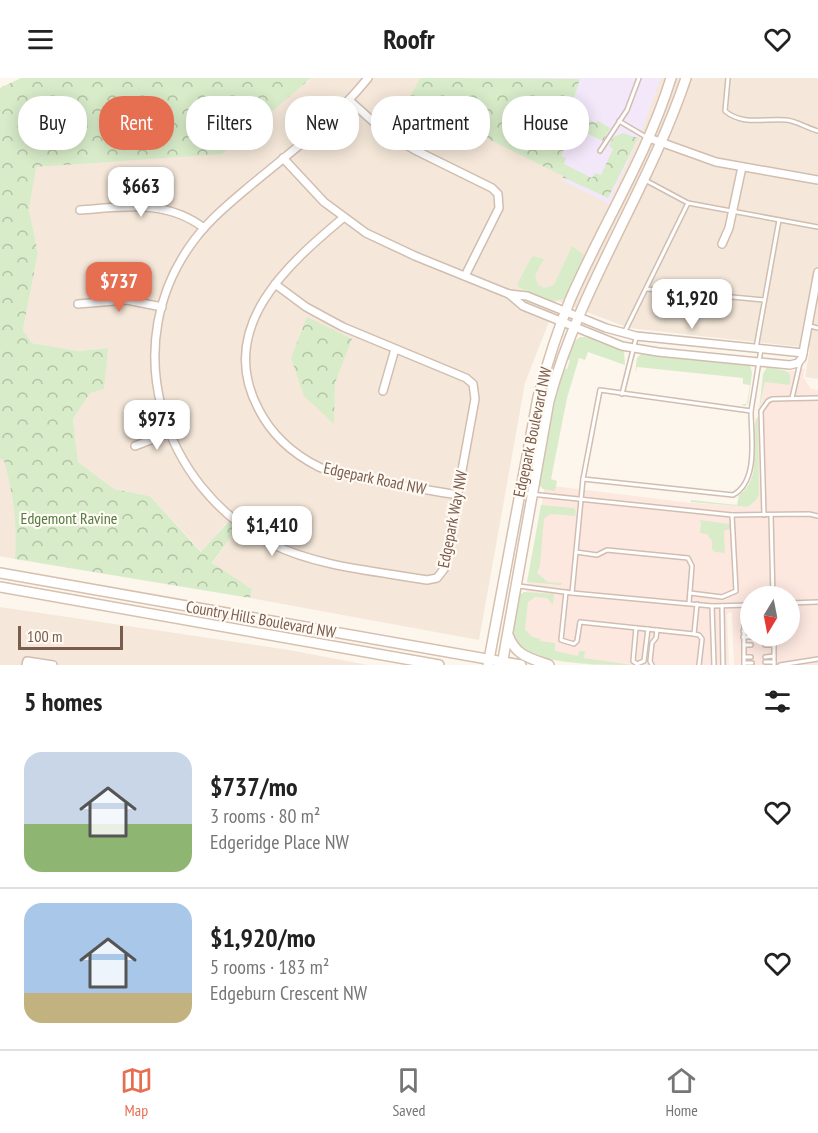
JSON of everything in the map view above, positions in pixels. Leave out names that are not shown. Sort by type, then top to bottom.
[{"type":"street","name":"Edgepark Way NW","points":[[352,96],[368,78]]},
{"type":"street","name":"Edgepark Boulevard NW","points":[[488,662],[538,396],[549,357],[561,322],[648,138],[671,78]]},
{"type":"street","name":"Edgepark Boulevard NW","points":[[503,663],[549,401],[560,362],[606,258],[662,143],[686,78]]},
{"type":"street","points":[[359,109],[387,134],[492,188],[498,194],[499,208],[465,276]]},
{"type":"street","points":[[648,138],[716,162],[818,180]]},
{"type":"street","name":"Edgepark Way NW","points":[[275,284],[328,320],[466,378],[475,389],[444,569],[437,578],[427,580],[319,561],[285,550],[266,540],[224,511],[208,495],[187,468],[169,433],[161,406],[155,365],[156,335],[162,307],[178,264],[204,228],[223,208],[292,150]]},
{"type":"street","points":[[283,158],[313,192],[343,218],[384,242],[508,294],[523,306],[574,328],[633,348],[790,365],[800,362],[818,272]]},
{"type":"street","points":[[722,244],[729,228],[742,167]]},
{"type":"street","points":[[80,210],[135,206],[160,207],[184,215],[204,228]]},
{"type":"street","name":"Edgepark Road NW","points":[[343,218],[302,252],[263,300],[252,322],[246,356],[249,386],[254,402],[269,427],[297,453],[328,470],[357,478],[458,495]]},
{"type":"street","points":[[594,252],[606,258]]},
{"type":"street","points":[[508,294],[527,296],[579,317],[636,336],[803,354]]},
{"type":"street","points":[[78,304],[127,300],[162,307]]},
{"type":"street","points":[[383,391],[395,349]]},
{"type":"street","points":[[135,446],[169,433]]},
{"type":"street","name":"Country Hills Boulevard NW","points":[[0,573],[488,662],[521,665]]},
{"type":"street","name":"Country Hills Boulevard NW","points":[[0,587],[437,665]]},
{"type":"street","points":[[508,635],[514,649],[519,653],[549,665]]},
{"type":"street","points":[[26,665],[27,661],[53,665]]},
{"type":"lane","points":[[600,151],[627,110],[639,78]]},
{"type":"lane","points":[[728,78],[724,105],[725,111],[731,116],[760,121],[785,120],[818,131]]},
{"type":"lane","points":[[619,121],[648,138]]},
{"type":"lane","points":[[645,180],[688,203],[818,227]]},
{"type":"lane","points":[[624,333],[688,203]]},
{"type":"lane","points":[[583,480],[733,495],[746,485],[750,473],[752,411],[760,362],[759,349],[764,300],[779,220]]},
{"type":"lane","points":[[646,289],[764,300]]},
{"type":"lane","points":[[808,326],[818,328]]},
{"type":"lane","points":[[621,394],[636,336]]},
{"type":"lane","points":[[792,398],[800,362]]},
{"type":"lane","points":[[572,593],[583,480],[600,390],[752,411]]},
{"type":"lane","points":[[764,515],[760,411],[772,399],[818,398]]},
{"type":"lane","points":[[519,493],[732,515],[818,516]]},
{"type":"lane","points":[[690,593],[722,597],[736,591],[732,515]]},
{"type":"lane","points":[[771,515],[773,586]]},
{"type":"lane","points":[[576,552],[597,555],[607,550],[684,556],[690,560],[692,566],[689,604]]},
{"type":"lane","points":[[516,586],[524,585],[572,593],[712,606],[740,605]]},
{"type":"lane","points":[[566,592],[562,642],[576,643],[580,622],[694,634],[699,635],[702,639],[699,665]]},
{"type":"lane","points":[[800,603],[818,602]]},
{"type":"lane","points":[[694,634],[697,604]]},
{"type":"lane","points":[[712,606],[714,665]]},
{"type":"lane","points":[[722,606],[723,665]]},
{"type":"lane","points":[[636,628],[633,661],[637,664],[643,663],[645,659],[648,629]]},
{"type":"lane","points":[[652,665],[650,661],[652,643],[656,638],[657,630]]},
{"type":"lane","points":[[744,646],[744,664],[752,663]]},
{"type":"lane","points":[[765,662],[774,663],[774,646]]},
{"type":"lane","points":[[765,657],[774,656]]},
{"type":"lane","points":[[744,657],[751,657]]},
{"type":"lane","points":[[780,665],[818,659]]},
{"type":"shaded area","points":[[311,78],[818,78],[818,379],[805,377],[810,348],[629,328],[557,301],[525,383],[479,640],[250,598],[252,589],[212,564],[237,528],[227,522],[202,552],[150,496],[114,489],[78,462],[73,419],[90,393],[108,348],[78,351],[32,343],[23,330],[38,253],[29,209],[35,167],[75,164],[115,150],[174,150],[174,129],[186,125],[186,150],[273,150],[273,96],[268,96],[308,82]]},
{"type":"shaded area","points":[[421,78],[661,78],[642,129],[609,204],[563,181],[563,176],[511,150],[589,150],[589,96],[502,96],[502,145],[490,140],[490,96],[411,96]]},
{"type":"shaded area","points":[[805,368],[803,377],[811,389],[818,390],[818,665],[734,665],[732,613],[729,612],[727,615],[729,665],[591,665],[517,642],[545,485],[683,502],[749,507],[759,494],[757,425],[765,382],[790,375],[787,371],[798,371]]},
{"type":"shaded area","points":[[0,459],[4,461],[12,491],[17,525],[15,559],[0,556]]},
{"type":"shaded area","points":[[0,607],[289,650],[368,665],[0,665]]},
{"type":"green space","name":"Edgemont Ravine","points":[[21,78],[311,78],[290,96],[285,96],[285,100],[273,110],[273,96],[186,96],[186,150],[227,150],[222,154],[36,167],[29,209],[38,253],[23,330],[32,343],[78,351],[108,348],[104,389],[90,393],[73,419],[78,462],[114,489],[150,496],[201,552],[228,522],[238,527],[212,563],[252,589],[250,598],[15,559],[16,532],[12,498],[4,461],[0,459],[0,88]]},
{"type":"green space","points":[[420,78],[580,79],[574,96],[502,96],[502,146],[490,140],[490,96],[411,96]]},
{"type":"green space","points":[[589,120],[596,123],[598,121],[610,128],[603,141],[589,134]]},
{"type":"green space","points":[[623,133],[638,138],[608,198],[563,179],[563,176],[511,150],[564,150],[561,156],[566,158],[564,164],[592,178],[595,173],[601,175],[613,149],[609,146],[613,137]]},
{"type":"green space","points":[[572,246],[585,256],[564,299],[552,301],[518,287],[532,256],[544,259],[535,275],[538,285],[544,288],[554,285]]},
{"type":"green space","points":[[307,317],[352,339],[335,383],[334,424],[304,396],[291,358]]},
{"type":"green space","points":[[580,337],[624,350],[625,365],[588,352],[585,360],[579,358],[567,398],[551,479],[557,481],[555,491],[543,489],[539,485],[551,416],[563,368],[567,369],[570,360],[566,359],[572,343]]},
{"type":"green space","points":[[641,354],[750,365],[752,373],[748,404],[744,406],[742,404],[747,404],[750,385],[743,384],[743,378],[637,367],[635,373],[637,358]]},
{"type":"green space","points":[[767,367],[787,371],[790,375],[790,385],[765,382],[759,411],[763,374]]},
{"type":"green space","points":[[758,417],[759,494],[756,500],[748,507],[691,502],[691,500],[737,505],[739,495],[747,488],[754,470],[754,429]]},
{"type":"green space","points":[[541,505],[574,508],[576,511],[575,516],[550,514],[544,519],[540,565],[537,573],[548,582],[562,583],[561,585],[527,582]]},
{"type":"green space","points":[[699,520],[729,524],[732,528],[724,531],[725,553],[715,552],[712,549],[712,541],[707,534],[700,533],[701,522]]},
{"type":"green space","points":[[524,592],[554,594],[553,605],[547,598],[535,597],[528,602],[525,629],[532,637],[541,639],[540,641],[555,643],[555,651],[578,656],[579,651],[585,651],[584,658],[632,665],[568,662],[534,655],[521,649],[514,641],[512,631],[519,595]]}]
